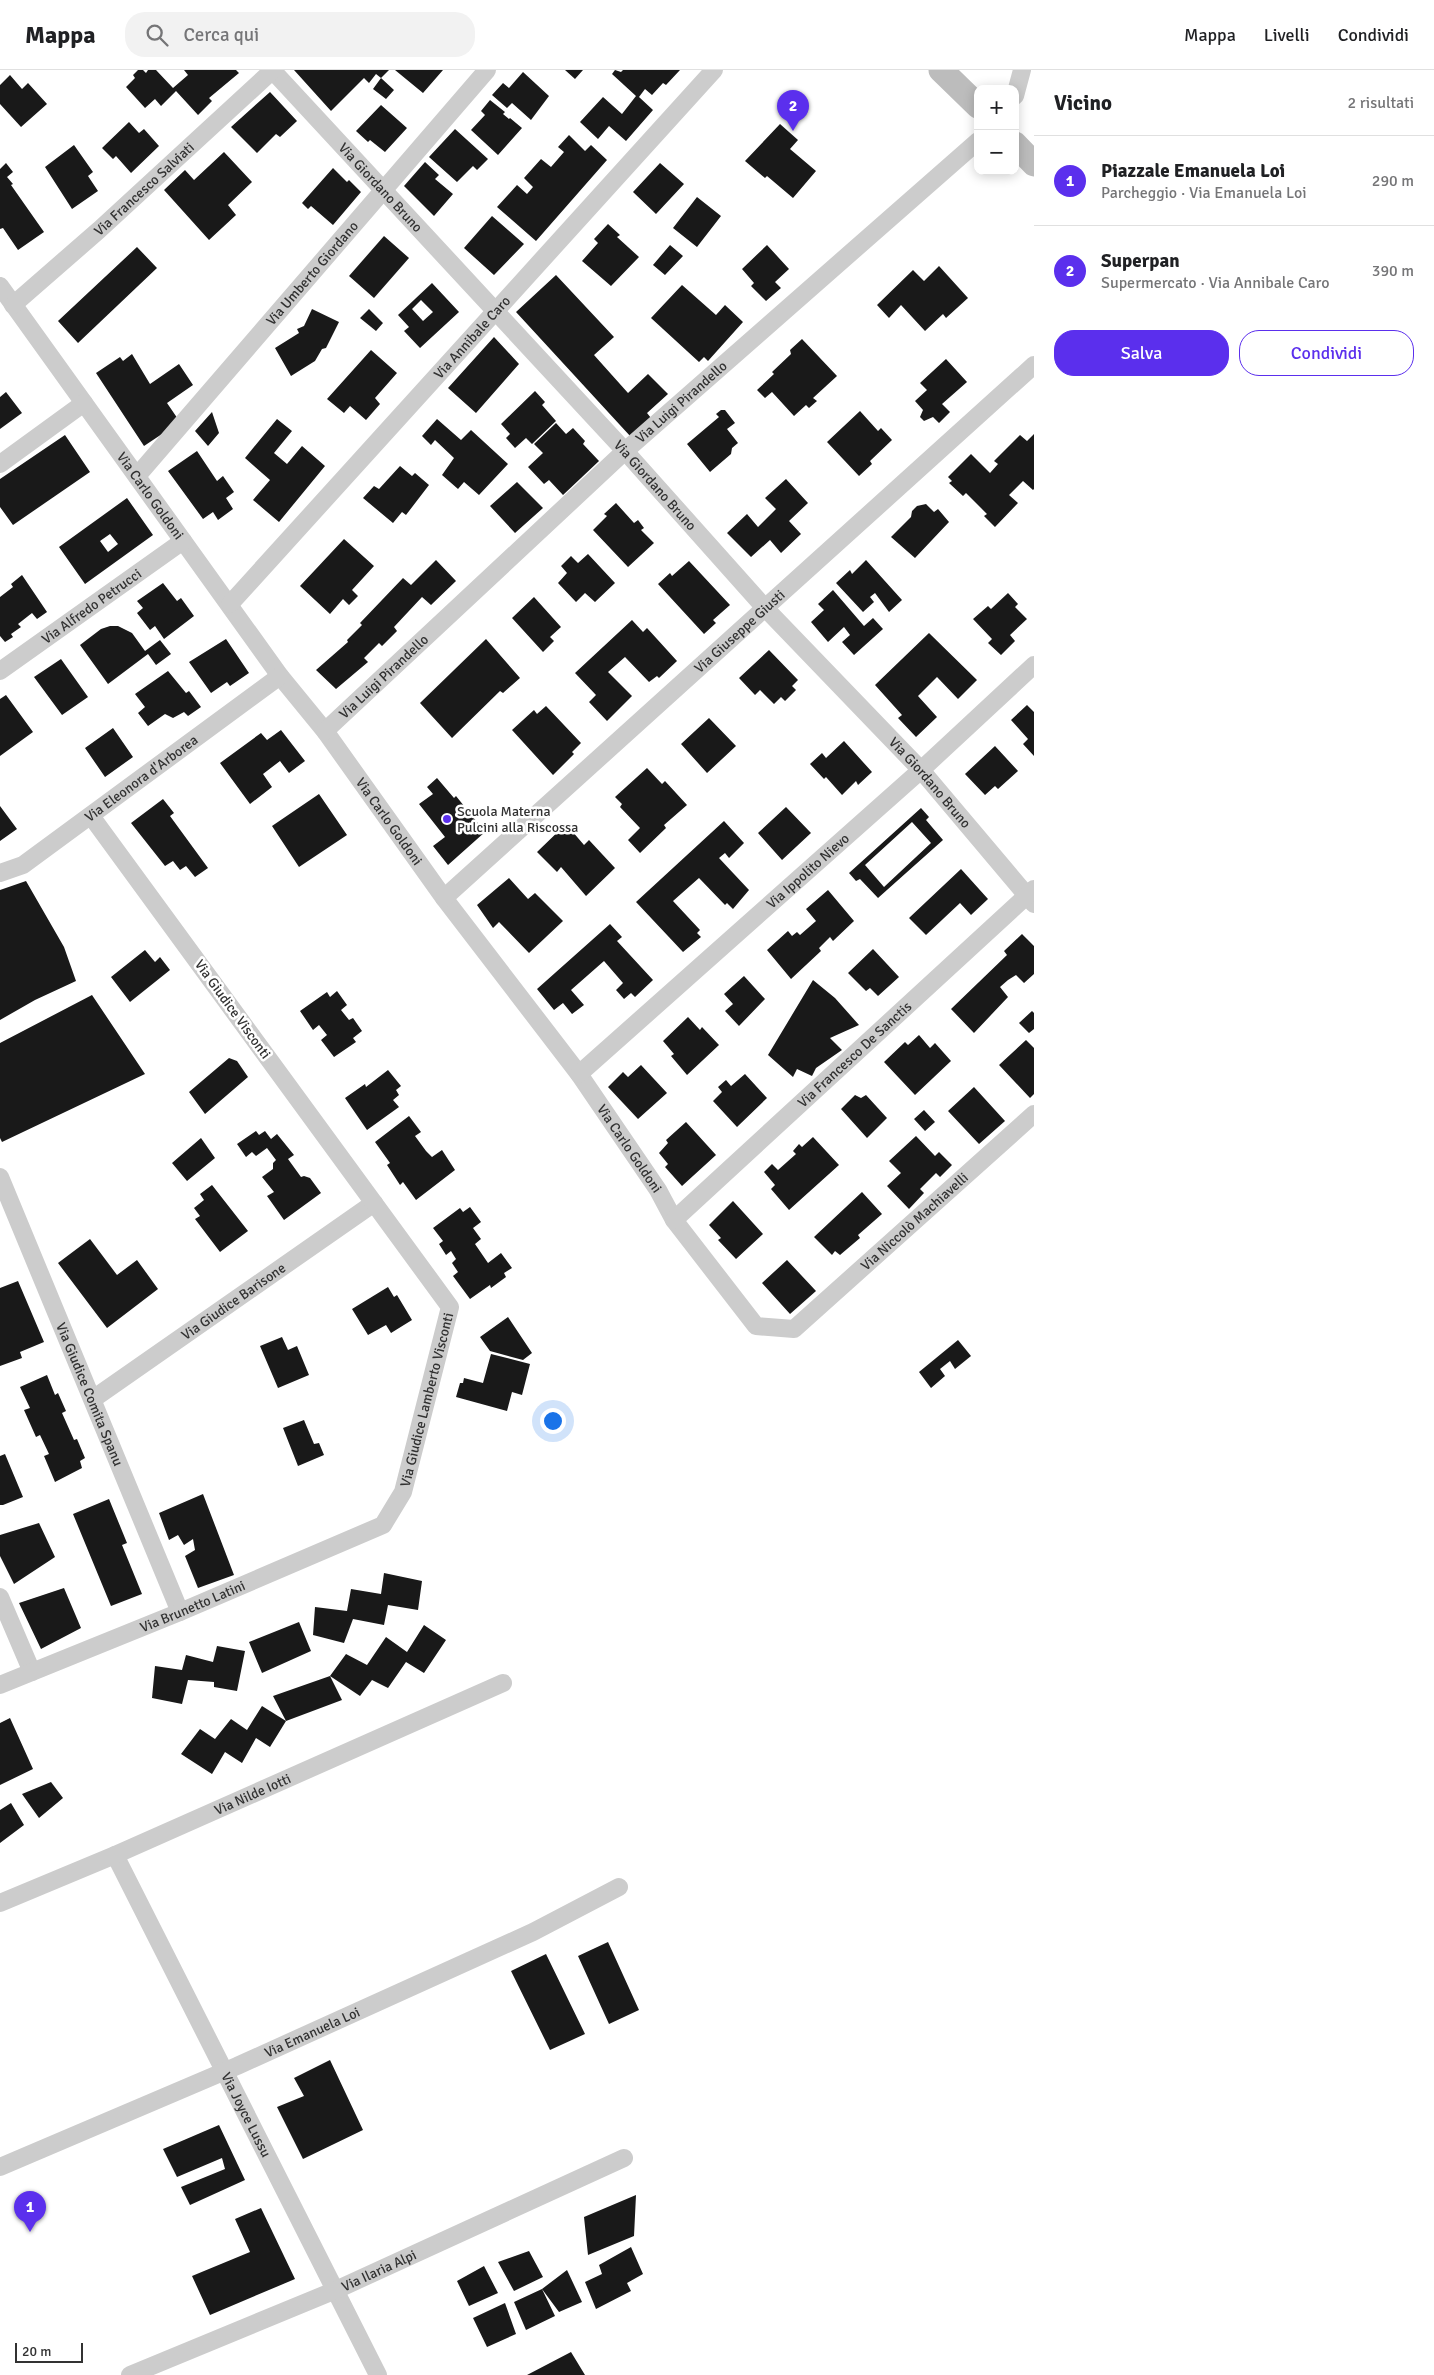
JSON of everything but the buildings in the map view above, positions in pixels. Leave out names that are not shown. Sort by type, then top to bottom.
[{"type":"street","name":"Via Giordano Bruno","points":[[272,70],[625,451],[765,608],[921,770],[1031,896]]},
{"type":"street","name":"Via Francesco Salviati","points":[[12,305],[99,230],[272,70]]},
{"type":"street","name":"Via Umberto Giordano","points":[[136,476],[382,189],[487,70]]},
{"type":"street","name":"Via Annibale Caro","points":[[230,604],[714,70]]},
{"type":"street","points":[[941,70],[974,102]]},
{"type":"street","points":[[1018,85],[1022,70]]},
{"type":"street","name":"Via Luigi Pirandello","points":[[325,731],[625,451],[974,145]]},
{"type":"street","points":[[1019,148],[1034,164]]},
{"type":"street","name":"Via Carlo Goldoni","points":[[0,286],[280,676],[325,731],[444,898],[579,1074],[658,1190],[674,1220],[756,1326],[794,1328]]},
{"type":"street","name":"Via Giuseppe Giusti","points":[[444,898],[1034,365]]},
{"type":"street","points":[[0,464],[84,403]]},
{"type":"street","name":"Via Alfredo Petrucci","points":[[0,671],[183,541]]},
{"type":"street","name":"Via Ippolito Nievo","points":[[579,1074],[921,770],[1034,665]]},
{"type":"street","name":"Via Eleonora d'Arborea","points":[[0,874],[23,865],[91,816],[144,774],[280,676]]},
{"type":"street","name":"Via Giudice Visconti","points":[[91,816],[374,1203]]},
{"type":"street","name":"Via Francesco De Sanctis","points":[[674,1220],[1031,896]]},
{"type":"street","name":"Via Niccolò Machiavelli","points":[[794,1328],[1034,1114]]},
{"type":"street","name":"Via Giudice Comita Spanu","points":[[0,1177],[180,1612]]},
{"type":"street","name":"Via Giudice Barisone","points":[[93,1399],[374,1203]]},
{"type":"street","name":"Via Giudice Lamberto Visconti","points":[[374,1203],[450,1307],[404,1492],[383,1525]]},
{"type":"street","name":"Via Brunetto Latini","points":[[0,1685],[180,1612],[383,1525]]},
{"type":"street","points":[[0,1597],[32,1672]]},
{"type":"street","name":"Via Nilde Iotti","points":[[0,1903],[115,1855],[503,1683]]},
{"type":"street","name":"Via Joyce Lussu","points":[[115,1855],[226,2071],[378,2375]]},
{"type":"street","name":"Via Emanuela Loi","points":[[0,2167],[226,2071],[533,1932],[619,1887]]},
{"type":"street","name":"Via Ilaria Alpi","points":[[130,2375],[336,2290],[624,2158]]},
{"type":"place","name":"Superpan","points":[[793,131]]},
{"type":"place","name":"Scuola Materna Pulcini alla Riscossa","points":[[447,819]]},
{"type":"place","name":"Piazzale Emanuela Loi","points":[[30,2232]]}]
